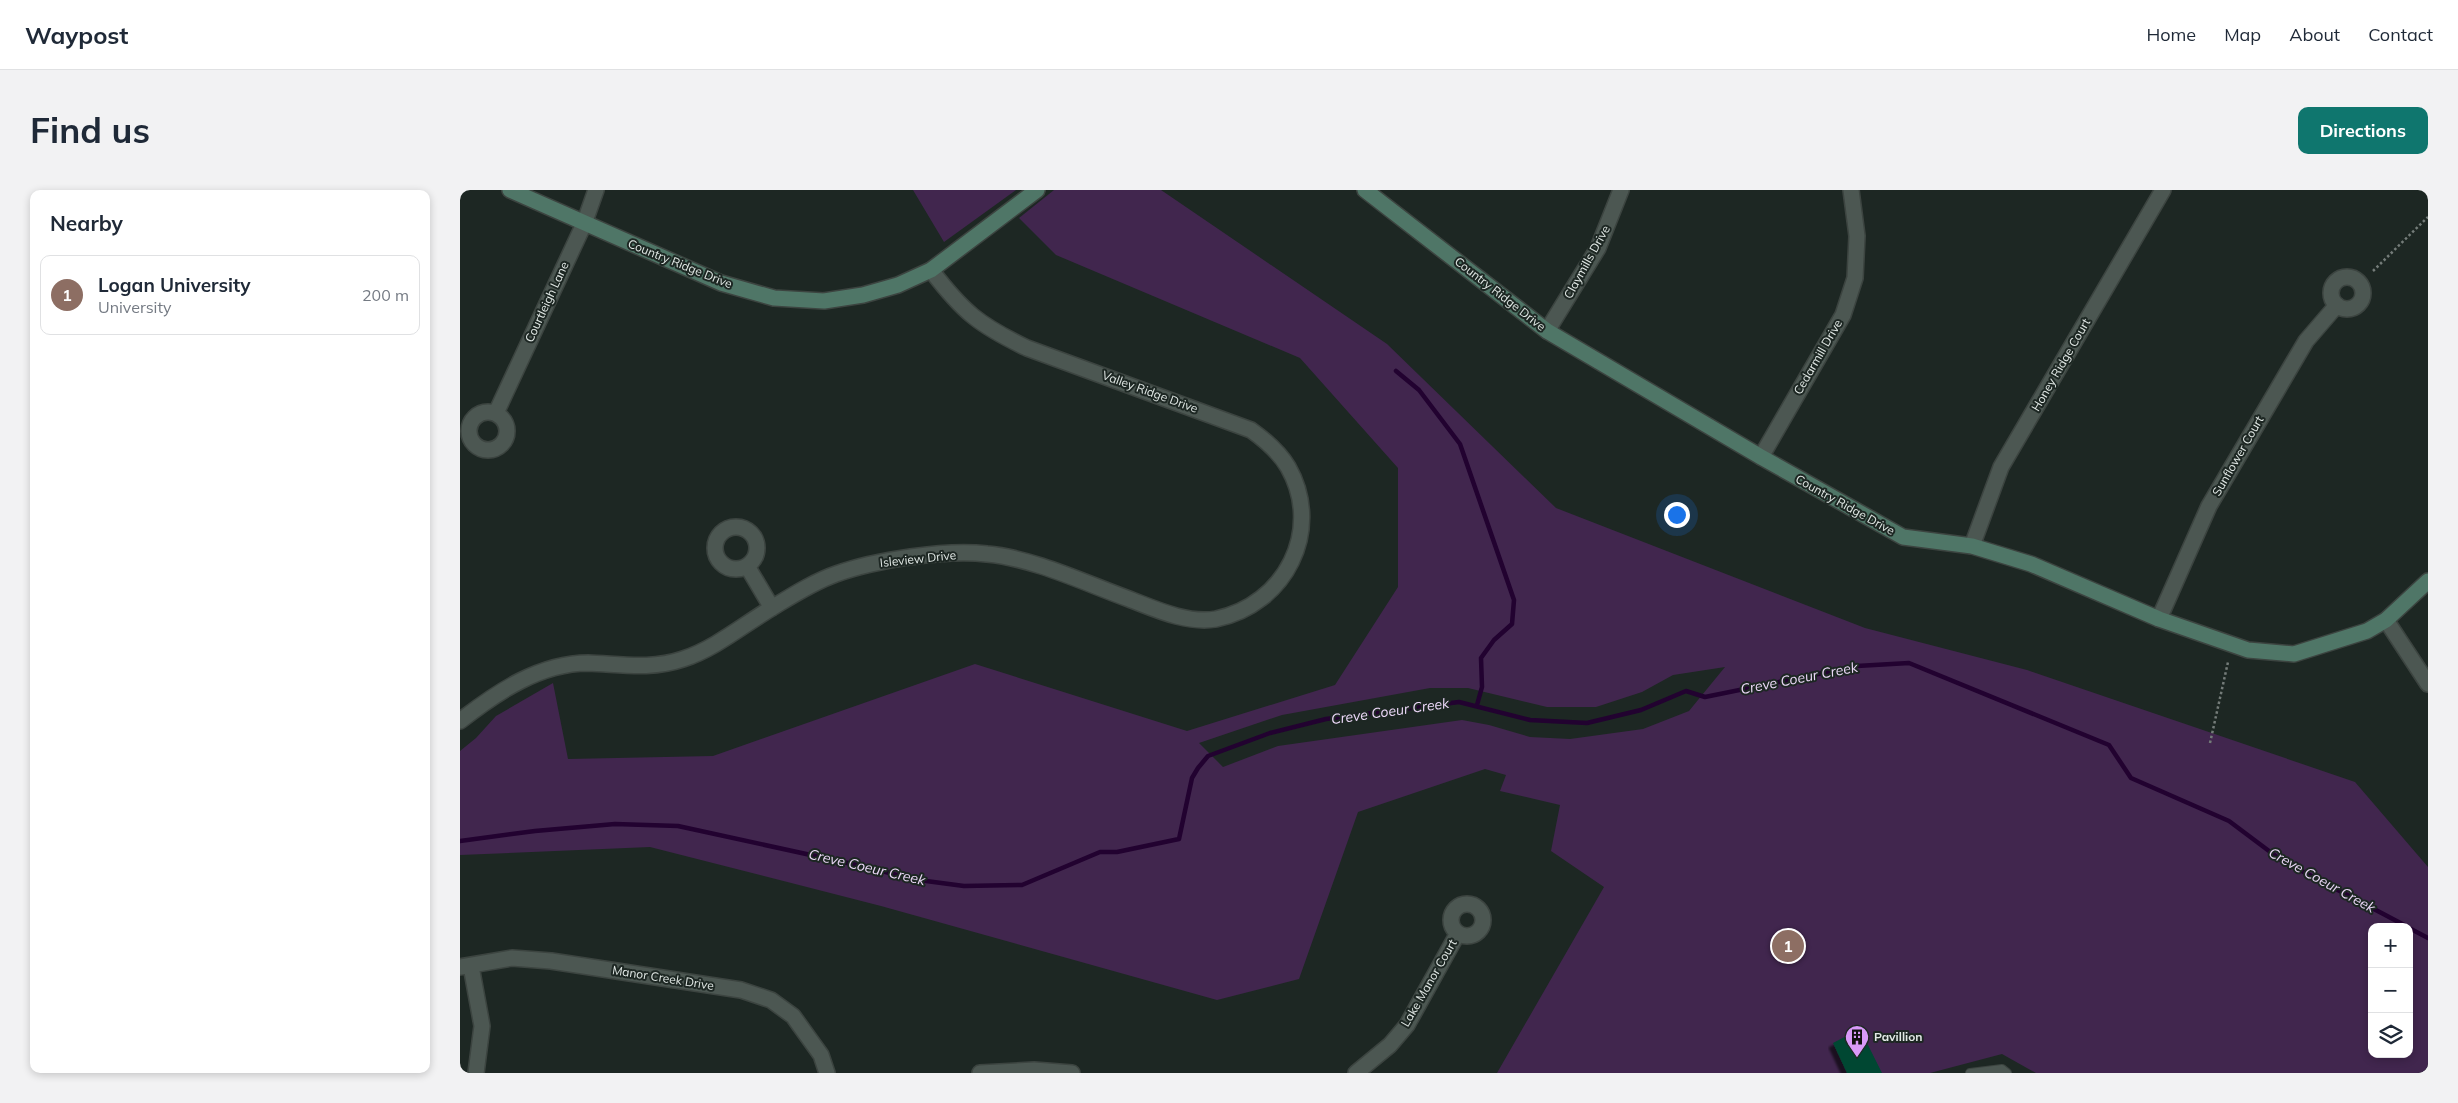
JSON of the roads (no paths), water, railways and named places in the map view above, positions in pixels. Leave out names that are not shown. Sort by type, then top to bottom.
[{"type":"street","name":"Country Ridge Drive","points":[[510,190],[721,283],[774,298],[824,301],[862,296],[931,270],[1037,190]]},
{"type":"street","name":"Courtleigh Lane","points":[[496,413],[584,224],[596,190]]},
{"type":"street","name":"Country Ridge Drive","points":[[1365,190],[1547,331],[1760,457],[1902,537],[1972,546],[2031,564],[2158,618],[2248,650],[2294,654],[2340,641],[2386,620],[2428,581]]},
{"type":"street","name":"Claymills Drive","points":[[1547,331],[1598,248],[1621,190]]},
{"type":"street","name":"Cedarmill Drive","points":[[1760,457],[1843,315],[1855,270],[1857,236],[1851,190]]},
{"type":"street","name":"Honey Ridge Court","points":[[1972,546],[2001,467],[2163,190]]},
{"type":"street","name":"Valley Ridge Drive","points":[[931,270],[968,314],[994,332],[1027,348],[1251,430],[1270,444],[1288,467],[1297,491],[1302,515],[1301,535],[1293,560]]},
{"type":"street","name":"Sunflower Court","points":[[2158,618],[2209,506],[2306,340],[2337,305]]},
{"type":"street","name":"Isleview Drive","points":[[460,721],[516,682],[563,665],[587,663],[637,667],[683,659],[708,647],[833,574],[870,564],[902,558],[988,554],[1048,568],[1155,609],[1183,617],[1215,619],[1244,608],[1269,592],[1293,560]]},
{"type":"street","points":[[747,566],[772,608]]},
{"type":"street","points":[[2386,620],[2428,684]]},
{"type":"street","name":"Lake Manor Court","points":[[1356,1073],[1390,1045],[1407,1025],[1458,933]]},
{"type":"street","name":"Manor Creek Drive","points":[[465,967],[512,958],[551,961],[741,990],[770,1000],[793,1016],[821,1055],[827,1073]]},
{"type":"street","points":[[465,967],[482,1026],[476,1073]]},
{"type":"street","points":[[980,1073],[1034,1070],[1072,1073]]},
{"type":"lane","points":[[1970,1073],[2002,1069],[2007,1073]]},
{"type":"waterway","points":[[1396,371],[1419,390],[1460,444],[1514,600],[1512,624],[1494,640],[1481,658],[1482,687],[1477,705]]},
{"type":"waterway","name":"Creve Coeur Creek","points":[[460,841],[535,831],[615,824],[678,826],[875,869],[911,879],[964,886],[1022,885],[1100,852],[1117,852],[1179,839],[1192,778],[1208,756],[1270,733],[1326,719],[1459,702],[1530,720],[1587,723],[1641,710],[1686,691],[1705,697],[1857,666],[1909,663],[2109,745],[2131,778],[2229,821],[2281,860],[2400,923]]},
{"type":"waterway","name":"Creve Coeur Creek","points":[[2413,930],[2428,938]]},
{"type":"place","name":"Logan University","points":[[1788,946]]},
{"type":"place","name":"Pavillion","points":[[1857,1058]]}]
